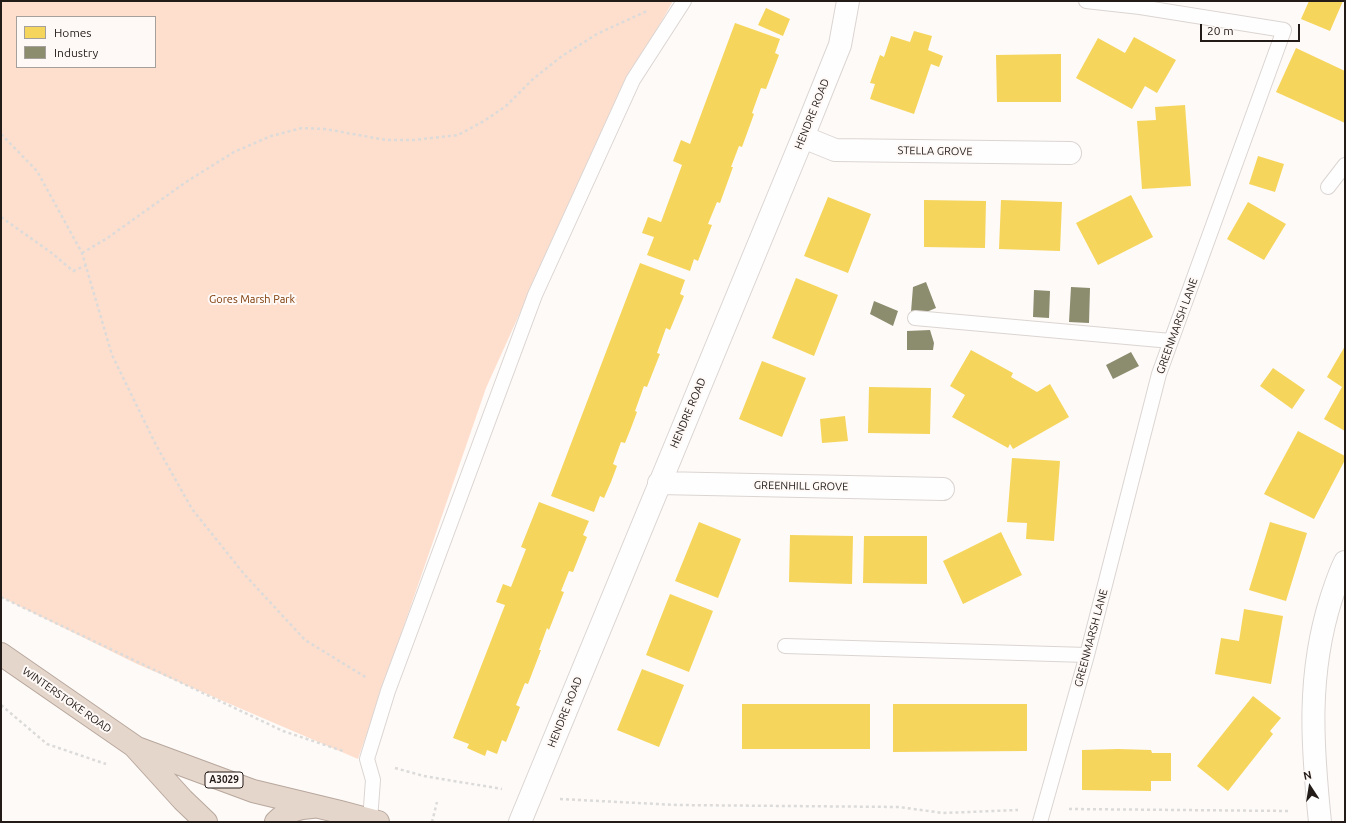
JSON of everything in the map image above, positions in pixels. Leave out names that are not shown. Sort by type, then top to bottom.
[{"type":"highway","name":"WINTERSTOKE ROAD","points":[[1,654],[134,746],[183,800],[206,822]]},
{"type":"highway","name":"WINTERSTOKE ROAD","points":[[134,746],[253,791],[374,821]]},
{"type":"highway","name":"WINTERSTOKE ROAD","points":[[276,822],[282,816],[297,808],[317,806]]},
{"type":"street","name":"HENDRE ROAD","points":[[520,822],[840,45],[848,1]]},
{"type":"street","name":"STELLA GROVE","points":[[803,137],[835,150],[1070,153]]},
{"type":"street","name":"GREENHILL GROVE","points":[[659,483],[943,489]]},
{"type":"street","points":[[1319,816],[1314,764],[1313,712],[1316,668],[1326,616],[1345,562]]},
{"type":"lane","points":[[374,821],[373,780],[367,759],[388,691],[535,295],[633,80],[684,1]]},
{"type":"lane","name":"GREENMARSH LANE","points":[[1041,816],[1087,655],[1159,374],[1284,30],[1140,7],[1086,1]]},
{"type":"lane","points":[[1328,187],[1345,165]]},
{"type":"lane","points":[[915,318],[1171,341]]},
{"type":"lane","points":[[785,646],[1087,655]]},
{"type":"path","points":[[82,253],[106,239],[192,178],[234,152],[271,136],[302,128],[325,129],[386,140],[414,140],[458,135],[484,121],[506,106],[533,79],[562,56],[597,34],[649,10]]},
{"type":"path","points":[[1,134],[37,172],[82,253],[87,265],[112,355],[156,445],[192,509],[244,574],[305,640],[388,691]]},
{"type":"path","points":[[1,217],[53,254],[73,271],[87,265]]},
{"type":"path","points":[[1,596],[283,730],[367,759],[424,776],[531,795],[565,800],[677,805],[899,807],[943,813],[1041,816],[1319,816]]},
{"type":"path","points":[[1,705],[47,744],[112,766]]},
{"type":"path","points":[[432,822],[438,802]]},
{"type":"green space","name":"Gores Marsh Park","points":[[1,1],[673,1],[615,103],[486,388],[358,759],[137,664],[1,597]]},
{"type":"building: Homes","points":[[1309,1],[1343,1],[1330,31],[1301,19]]},
{"type":"building: Homes","points":[[766,8],[790,19],[783,36],[758,25]]},
{"type":"building: Homes","points":[[735,23],[780,39],[775,53],[779,55],[766,89],[761,88],[752,113],[754,114],[742,147],[739,146],[720,203],[717,202],[708,224],[712,225],[698,261],[694,259],[690,271],[647,255],[654,237],[642,233],[648,217],[661,222],[682,165],[673,161],[681,140],[690,144]]},
{"type":"building: Homes","points":[[914,31],[932,36],[928,50],[943,56],[939,67],[931,64],[914,114],[870,99],[875,84],[870,83],[880,55],[884,57],[891,36],[910,42]]},
{"type":"building: Homes","points":[[1134,37],[1176,60],[1157,93],[1145,86],[1132,109],[1076,78],[1098,38],[1125,53]]},
{"type":"building: Homes","points":[[1296,48],[1345,71],[1345,123],[1276,92]]},
{"type":"building: Homes","points":[[1061,54],[1061,102],[997,102],[996,55]]},
{"type":"building: Homes","points":[[1185,105],[1191,186],[1142,189],[1137,121],[1156,120],[1155,107]]},
{"type":"building: Homes","points":[[1258,156],[1284,164],[1275,192],[1249,184]]},
{"type":"building: Homes","points":[[1131,195],[1153,237],[1098,265],[1076,223]]},
{"type":"building: Homes","points":[[828,197],[871,214],[848,273],[804,256]]},
{"type":"building: Homes","points":[[924,200],[986,201],[985,248],[924,247]]},
{"type":"building: Homes","points":[[1001,200],[1062,202],[1060,251],[999,249]]},
{"type":"building: Homes","points":[[1248,202],[1286,224],[1264,260],[1227,239]]},
{"type":"building: Homes","points":[[640,263],[685,280],[680,294],[684,296],[670,330],[666,328],[657,353],[660,354],[647,387],[644,386],[635,411],[637,412],[625,443],[621,442],[613,464],[617,466],[611,482],[604,498],[600,496],[594,512],[551,496]]},
{"type":"building: Homes","points":[[796,278],[838,295],[814,356],[772,338]]},
{"type":"building: Homes","points":[[1345,346],[1345,431],[1324,419],[1342,387],[1327,377]]},
{"type":"building: Homes","points":[[971,350],[1013,373],[1011,377],[1037,392],[1050,384],[1069,417],[1013,449],[1010,444],[1008,448],[952,417],[965,395],[950,386]]},
{"type":"building: Homes","points":[[762,361],[806,378],[782,437],[739,419]]},
{"type":"building: Homes","points":[[1273,368],[1305,390],[1292,409],[1260,386]]},
{"type":"building: Homes","points":[[869,387],[931,388],[930,434],[868,433]]},
{"type":"building: Homes","points":[[845,416],[848,441],[822,443],[820,419]]},
{"type":"building: Homes","points":[[1298,431],[1345,456],[1345,460],[1314,519],[1264,494]]},
{"type":"building: Homes","points":[[1012,458],[1060,461],[1054,541],[1026,539],[1027,523],[1007,522]]},
{"type":"building: Homes","points":[[539,502],[589,521],[583,535],[587,537],[573,572],[569,571],[561,591],[564,592],[549,630],[547,628],[539,650],[541,650],[528,684],[525,683],[516,705],[520,707],[506,742],[502,740],[497,754],[487,750],[485,756],[467,748],[469,744],[453,738],[505,605],[496,602],[503,584],[511,587],[526,549],[521,547]]},
{"type":"building: Homes","points":[[699,522],[741,539],[718,598],[675,581]]},
{"type":"building: Homes","points":[[1270,522],[1307,533],[1286,601],[1249,590]]},
{"type":"building: Homes","points":[[1001,532],[1022,575],[963,604],[943,561]]},
{"type":"building: Homes","points":[[790,535],[853,536],[852,584],[789,582]]},
{"type":"building: Homes","points":[[864,536],[927,536],[927,584],[863,583]]},
{"type":"building: Homes","points":[[670,594],[713,611],[689,672],[646,655]]},
{"type":"building: Homes","points":[[1244,609],[1283,616],[1271,684],[1215,674],[1221,638],[1239,641]]},
{"type":"building: Homes","points":[[642,669],[684,685],[659,747],[617,730]]},
{"type":"building: Homes","points":[[1253,696],[1281,718],[1270,731],[1273,734],[1228,791],[1197,766]]},
{"type":"building: Homes","points":[[742,704],[870,704],[870,749],[742,749]]},
{"type":"building: Homes","points":[[893,704],[1027,704],[1027,751],[893,752]]},
{"type":"building: Homes","points":[[1082,750],[1151,750],[1152,753],[1171,753],[1171,781],[1151,781],[1151,791],[1082,790]]},
{"type":"building: Industry","points":[[926,282],[936,308],[924,313],[911,312],[913,287]]},
{"type":"building: Industry","points":[[1071,287],[1090,288],[1089,323],[1069,322]]},
{"type":"building: Industry","points":[[1034,290],[1050,291],[1049,318],[1033,317]]},
{"type":"building: Industry","points":[[874,301],[898,311],[893,326],[870,314]]},
{"type":"building: Industry","points":[[930,330],[934,343],[933,350],[907,350],[907,331]]},
{"type":"building: Industry","points":[[1131,352],[1139,366],[1113,379],[1106,365]]}]
